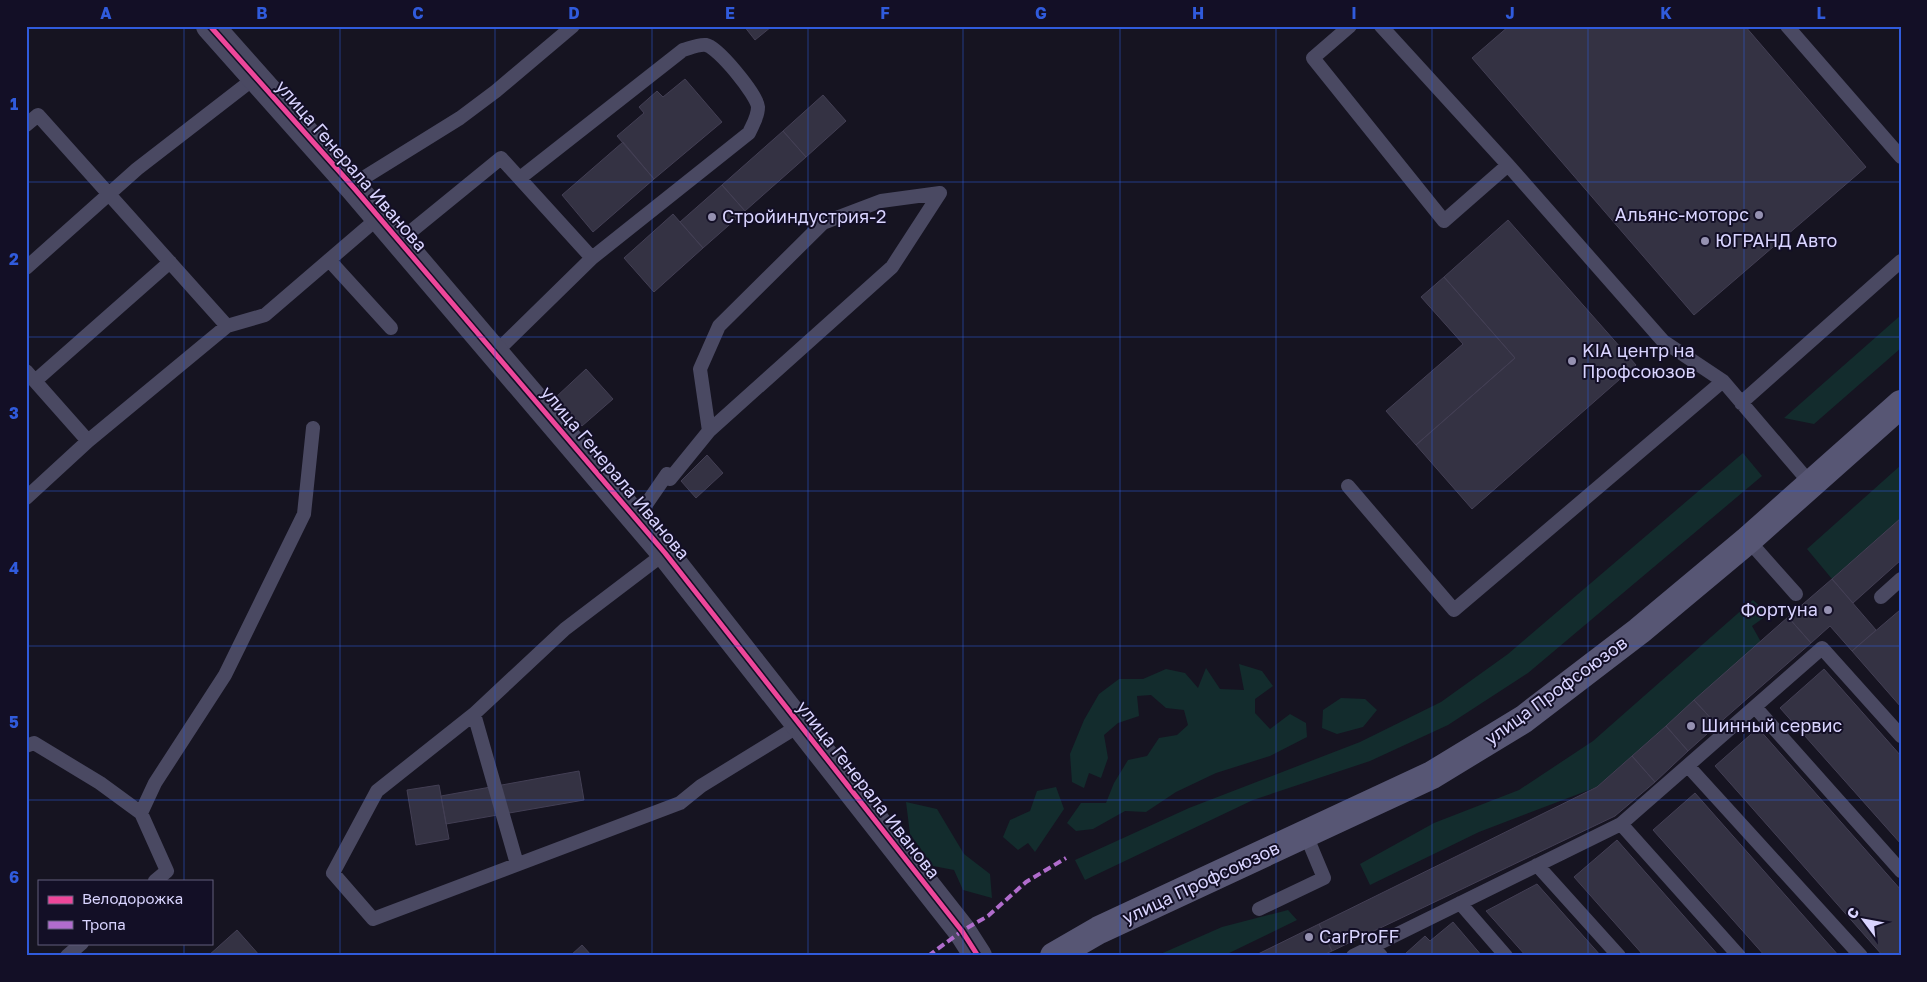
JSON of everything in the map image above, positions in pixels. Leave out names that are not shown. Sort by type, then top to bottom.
[{"type":"main road","name":"улица Профсоюзов","points":[[1054,956],[1100,930],[1432,775],[1524,719],[1640,631],[1748,540],[1901,404]]},
{"type":"street","name":"улица Генерала Иванова","points":[[210,26],[496,352],[665,553],[969,940],[978,956]]},
{"type":"lane","points":[[354,188],[365,177],[460,118],[496,91],[573,26]]},
{"type":"lane","points":[[1350,26],[1313,58],[1444,221],[1508,165]]},
{"type":"lane","points":[[1381,26],[1508,165],[1664,341],[1722,381],[1811,484]]},
{"type":"lane","points":[[1787,26],[1901,157]]},
{"type":"lane","points":[[496,352],[592,258],[749,133],[756,119],[758,105],[750,91],[716,49],[706,45],[683,50],[520,178]]},
{"type":"lane","points":[[26,268],[136,169],[256,77]]},
{"type":"lane","points":[[26,125],[38,115],[227,326]]},
{"type":"lane","points":[[398,242],[501,158],[592,258]]},
{"type":"lane","points":[[636,519],[667,474],[670,479],[710,431],[892,267],[940,193],[881,201],[823,223],[719,326],[700,369],[710,431]]},
{"type":"lane","points":[[26,498],[88,441],[227,326],[266,316],[378,218]]},
{"type":"lane","points":[[330,260],[391,328]]},
{"type":"lane","points":[[1741,403],[1901,261]]},
{"type":"lane","points":[[88,441],[31,376],[170,262]]},
{"type":"lane","points":[[1348,486],[1454,610],[1722,381]]},
{"type":"lane","points":[[141,813],[155,783],[225,675],[304,514],[313,428]]},
{"type":"lane","points":[[1748,540],[1796,594]]},
{"type":"lane","points":[[665,553],[565,629],[474,714],[377,791],[333,873],[373,919],[680,803],[701,786],[800,725]]},
{"type":"lane","points":[[1881,597],[1899,584]]},
{"type":"lane","points":[[1353,956],[1377,951],[1460,903],[1621,824],[1822,648],[1901,736]]},
{"type":"lane","points":[[1755,707],[1901,871]]},
{"type":"lane","points":[[474,714],[517,864]]},
{"type":"lane","points":[[26,746],[34,743],[100,783],[141,813],[166,871],[156,880]]},
{"type":"lane","points":[[1688,766],[1861,956]]},
{"type":"lane","points":[[1621,824],[1739,956]]},
{"type":"lane","points":[[1259,910],[1324,878],[1306,834]]},
{"type":"lane","points":[[1537,866],[1619,956]]},
{"type":"lane","points":[[1460,903],[1506,956]]},
{"type":"lane","points":[[67,956],[81,944]]},
{"type":"green space","points":[[1901,315],[1901,348],[1814,424],[1784,418]]},
{"type":"green space","points":[[1743,453],[1762,476],[1528,673],[1448,725],[1370,761],[1253,800],[1085,880],[1075,860],[1189,808],[1360,742],[1441,702],[1508,654]]},
{"type":"green space","points":[[1901,465],[1901,518],[1832,579],[1807,549]]},
{"type":"green space","points":[[1753,600],[1769,614],[1752,626],[1761,642],[1597,787],[1479,832],[1370,885],[1360,864],[1434,823],[1519,790],[1593,741]]},
{"type":"green space","points":[[1239,664],[1262,671],[1273,686],[1255,699],[1255,713],[1270,729],[1290,714],[1306,723],[1307,737],[1270,756],[1216,773],[1176,792],[1146,812],[1125,811],[1093,829],[1076,831],[1067,823],[1081,803],[1106,803],[1114,783],[1128,760],[1147,756],[1159,738],[1177,735],[1188,725],[1184,710],[1166,708],[1151,695],[1137,696],[1139,716],[1118,723],[1104,735],[1108,758],[1101,778],[1089,773],[1084,788],[1072,782],[1070,754],[1084,720],[1099,694],[1119,679],[1143,679],[1166,669],[1185,673],[1198,688],[1206,668],[1220,689],[1244,690]]},
{"type":"green space","points":[[1341,698],[1365,699],[1377,710],[1363,727],[1337,734],[1322,728],[1323,710]]},
{"type":"green space","points":[[1056,787],[1064,809],[1035,852],[1028,843],[1018,850],[1003,837],[1010,820],[1030,811],[1037,791]]},
{"type":"green space","points":[[906,802],[937,809],[964,854],[990,874],[992,898],[963,890],[954,870],[933,866],[910,834]]},
{"type":"green space","points":[[1288,910],[1297,920],[1223,956],[1156,956],[1222,927]]},
{"type":"building","points":[[744,26],[770,26],[771,27],[755,40]]},
{"type":"building","name":"ЮГРАНД Авто","points":[[1509,26],[1745,26],[1866,167],[1694,315],[1472,58]]},
{"type":"building","points":[[685,79],[722,122],[654,179],[617,136],[644,113],[639,107],[657,91],[663,97]]},
{"type":"building","points":[[823,95],[846,121],[806,157],[783,131]]},
{"type":"building","points":[[783,131],[806,157],[745,211],[722,185]]},
{"type":"building","points":[[623,142],[654,179],[593,232],[562,195]]},
{"type":"building","name":"Стройиндустрия-2","points":[[722,185],[745,211],[703,248],[680,222]]},
{"type":"building","points":[[673,214],[703,248],[654,292],[624,258]]},
{"type":"building","name":"KIA центр на Профсоюзов","points":[[1508,220],[1636,365],[1472,509],[1416,445],[1515,358],[1444,277]]},
{"type":"building","points":[[1444,277],[1515,358],[1416,445],[1386,411],[1463,344],[1421,297]]},
{"type":"building","points":[[586,369],[613,399],[582,426],[556,397]]},
{"type":"building","points":[[707,455],[723,473],[696,498],[681,481]]},
{"type":"building","points":[[1901,518],[1901,560],[1853,603],[1832,579]]},
{"type":"building","name":"Фортуна","points":[[1832,579],[1876,630],[1852,651],[1830,626],[1811,643],[1788,617]]},
{"type":"building","points":[[1901,611],[1901,707],[1852,651]]},
{"type":"building","points":[[1788,617],[1811,643],[1717,725],[1694,700]]},
{"type":"building","points":[[1824,669],[1901,756],[1901,844],[1780,708]]},
{"type":"building","name":"Шинный сервис","points":[[1694,700],[1717,725],[1688,751],[1666,726]]},
{"type":"building","points":[[1666,726],[1688,751],[1655,782],[1632,756]]},
{"type":"building","points":[[1758,728],[1901,890],[1901,956],[1883,956],[1715,766]]},
{"type":"building","points":[[1632,756],[1655,782],[1615,816],[1332,951],[1319,924],[1597,787]]},
{"type":"building","points":[[579,771],[584,800],[446,824],[441,796]]},
{"type":"building","points":[[439,785],[449,839],[416,845],[407,790]]},
{"type":"building","points":[[1695,793],[1839,956],[1765,956],[1653,830]]},
{"type":"building","points":[[1617,840],[1719,956],[1644,956],[1574,877]]},
{"type":"building","points":[[1537,884],[1601,956],[1526,956],[1486,911]]},
{"type":"building","points":[[1453,922],[1482,956],[1406,956],[1405,954],[1425,936],[1430,941]]},
{"type":"building","name":"CarProFF","points":[[1319,924],[1332,951],[1321,956],[1254,956]]},
{"type":"building","points":[[237,930],[260,956],[208,956]]},
{"type":"building","points":[[582,945],[592,956],[570,956]]},
{"type":"marked path","points":[[928,956],[962,931],[988,916],[1026,882],[1066,858]]},
{"type":"cycle path","points":[[210,26],[354,188],[665,553],[962,931],[978,956]]},
{"type":"place","name":"Альянс-моторс","points":[[1759,215]]},
{"type":"place","name":"Стройиндустрия-2","points":[[712,217]]},
{"type":"place","name":"ЮГРАНД Авто","points":[[1705,241]]},
{"type":"place","name":"KIA центр на Профсоюзов","points":[[1572,361]]},
{"type":"place","name":"Фортуна","points":[[1828,610]]},
{"type":"place","name":"Шинный сервис","points":[[1691,726]]},
{"type":"place","name":"CarProFF","points":[[1309,937]]}]
